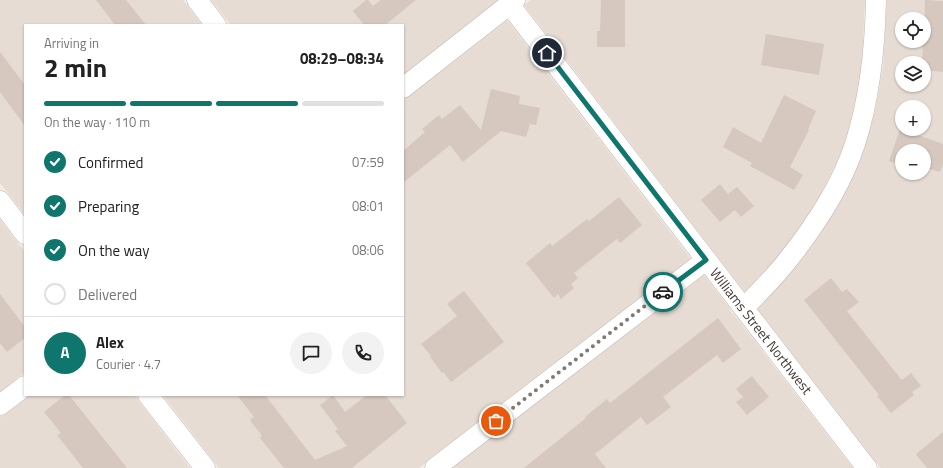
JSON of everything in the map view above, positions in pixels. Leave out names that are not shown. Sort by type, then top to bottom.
[{"type":"street","points":[[197,0],[215,24]]},
{"type":"street","points":[[744,308],[786,263],[829,201],[845,169],[855,144],[866,106],[872,66],[876,0]]},
{"type":"street","points":[[404,87],[512,2]]},
{"type":"street","name":"Williams Street Northwest","points":[[512,2],[706,260],[867,468]]},
{"type":"street","points":[[0,201],[24,233]]},
{"type":"street","points":[[435,468],[706,260]]},
{"type":"street","points":[[0,405],[24,387]]},
{"type":"street","points":[[149,396],[205,468]]},
{"type":"shaded area","points":[[0,0],[183,0],[201,24],[24,24],[24,214],[0,183]]},
{"type":"shaded area","points":[[211,0],[499,0],[404,74],[404,24],[230,24]]},
{"type":"shaded area","points":[[531,0],[865,0],[862,66],[855,105],[845,142],[835,166],[819,197],[799,230],[778,257],[745,292],[524,5]]},
{"type":"shaded area","points":[[887,0],[943,0],[943,468],[881,468],[757,308],[793,269],[816,239],[838,204],[855,172],[865,146],[876,107],[883,66]]},
{"type":"shaded area","points":[[506,19],[691,259],[419,468],[219,468],[164,396],[404,396],[404,99]]},
{"type":"shaded area","points":[[0,220],[24,251],[24,373],[0,392]]},
{"type":"shaded area","points":[[703,274],[730,309],[729,310],[853,468],[451,468]]},
{"type":"shaded area","points":[[27,396],[135,396],[190,468],[0,468],[0,417]]},
{"type":"building","points":[[96,0],[126,0],[145,24],[114,24]]},
{"type":"building","points":[[366,0],[368,0],[373,6],[381,0],[416,0],[386,24],[363,24],[353,11]]},
{"type":"building","points":[[601,0],[625,0],[625,47],[597,47],[597,31],[600,31]]},
{"type":"building","points":[[925,0],[943,1],[943,72],[931,71],[931,56],[922,56],[923,48],[931,48],[931,12],[925,12]]},
{"type":"building","points":[[766,34],[824,44],[819,75],[761,65]]},
{"type":"building","points":[[0,52],[24,84],[24,125],[0,92]]},
{"type":"building","points":[[491,89],[520,96],[519,104],[540,108],[536,125],[530,124],[526,137],[501,131],[463,162],[450,145],[404,182],[404,150],[425,132],[422,129],[439,115],[442,119],[460,105],[481,130]]},
{"type":"building","points":[[784,95],[816,111],[808,129],[809,130],[790,167],[803,175],[794,190],[750,166],[752,163],[723,147],[733,127],[761,143]]},
{"type":"building","points":[[898,136],[920,136],[943,144],[943,164],[940,172],[931,169],[931,144],[895,144],[895,163],[889,161]]},
{"type":"building","points":[[720,184],[728,194],[737,187],[754,206],[741,217],[735,210],[720,222],[701,200]]},
{"type":"building","points":[[619,197],[642,225],[620,243],[617,239],[574,273],[578,278],[571,284],[574,288],[561,299],[558,294],[554,298],[526,263],[550,243],[552,246],[587,219],[589,221]]},
{"type":"building","points":[[831,278],[842,292],[847,289],[859,302],[847,311],[900,378],[902,380],[911,373],[921,386],[912,392],[914,395],[891,413],[877,396],[879,395],[804,300]]},
{"type":"building","points":[[464,291],[504,342],[451,382],[443,372],[442,373],[421,344],[457,316],[447,304]]},
{"type":"building","points":[[0,294],[24,326],[24,339],[7,352],[0,343]]},
{"type":"building","points":[[718,318],[741,349],[723,363],[717,355],[663,397],[671,407],[647,425],[641,417],[595,454],[606,468],[524,468],[607,399],[610,403]]},
{"type":"building","points":[[752,376],[769,397],[747,415],[736,402],[743,397],[736,389]]},
{"type":"building","points":[[64,396],[70,396],[127,468],[83,468],[57,435],[61,433],[44,412]]},
{"type":"building","points":[[238,396],[266,396],[315,460],[347,446],[335,431],[338,429],[320,405],[332,396],[334,396],[345,412],[366,396],[386,396],[407,423],[352,468],[284,468],[260,438],[262,436],[250,420],[254,417]]},
{"type":"building","points":[[943,432],[943,468],[927,468],[916,454]]},
{"type":"way so far","points":[[496,421],[663,292]]},
{"type":"route","points":[[547,53],[706,260],[663,292]]}]
